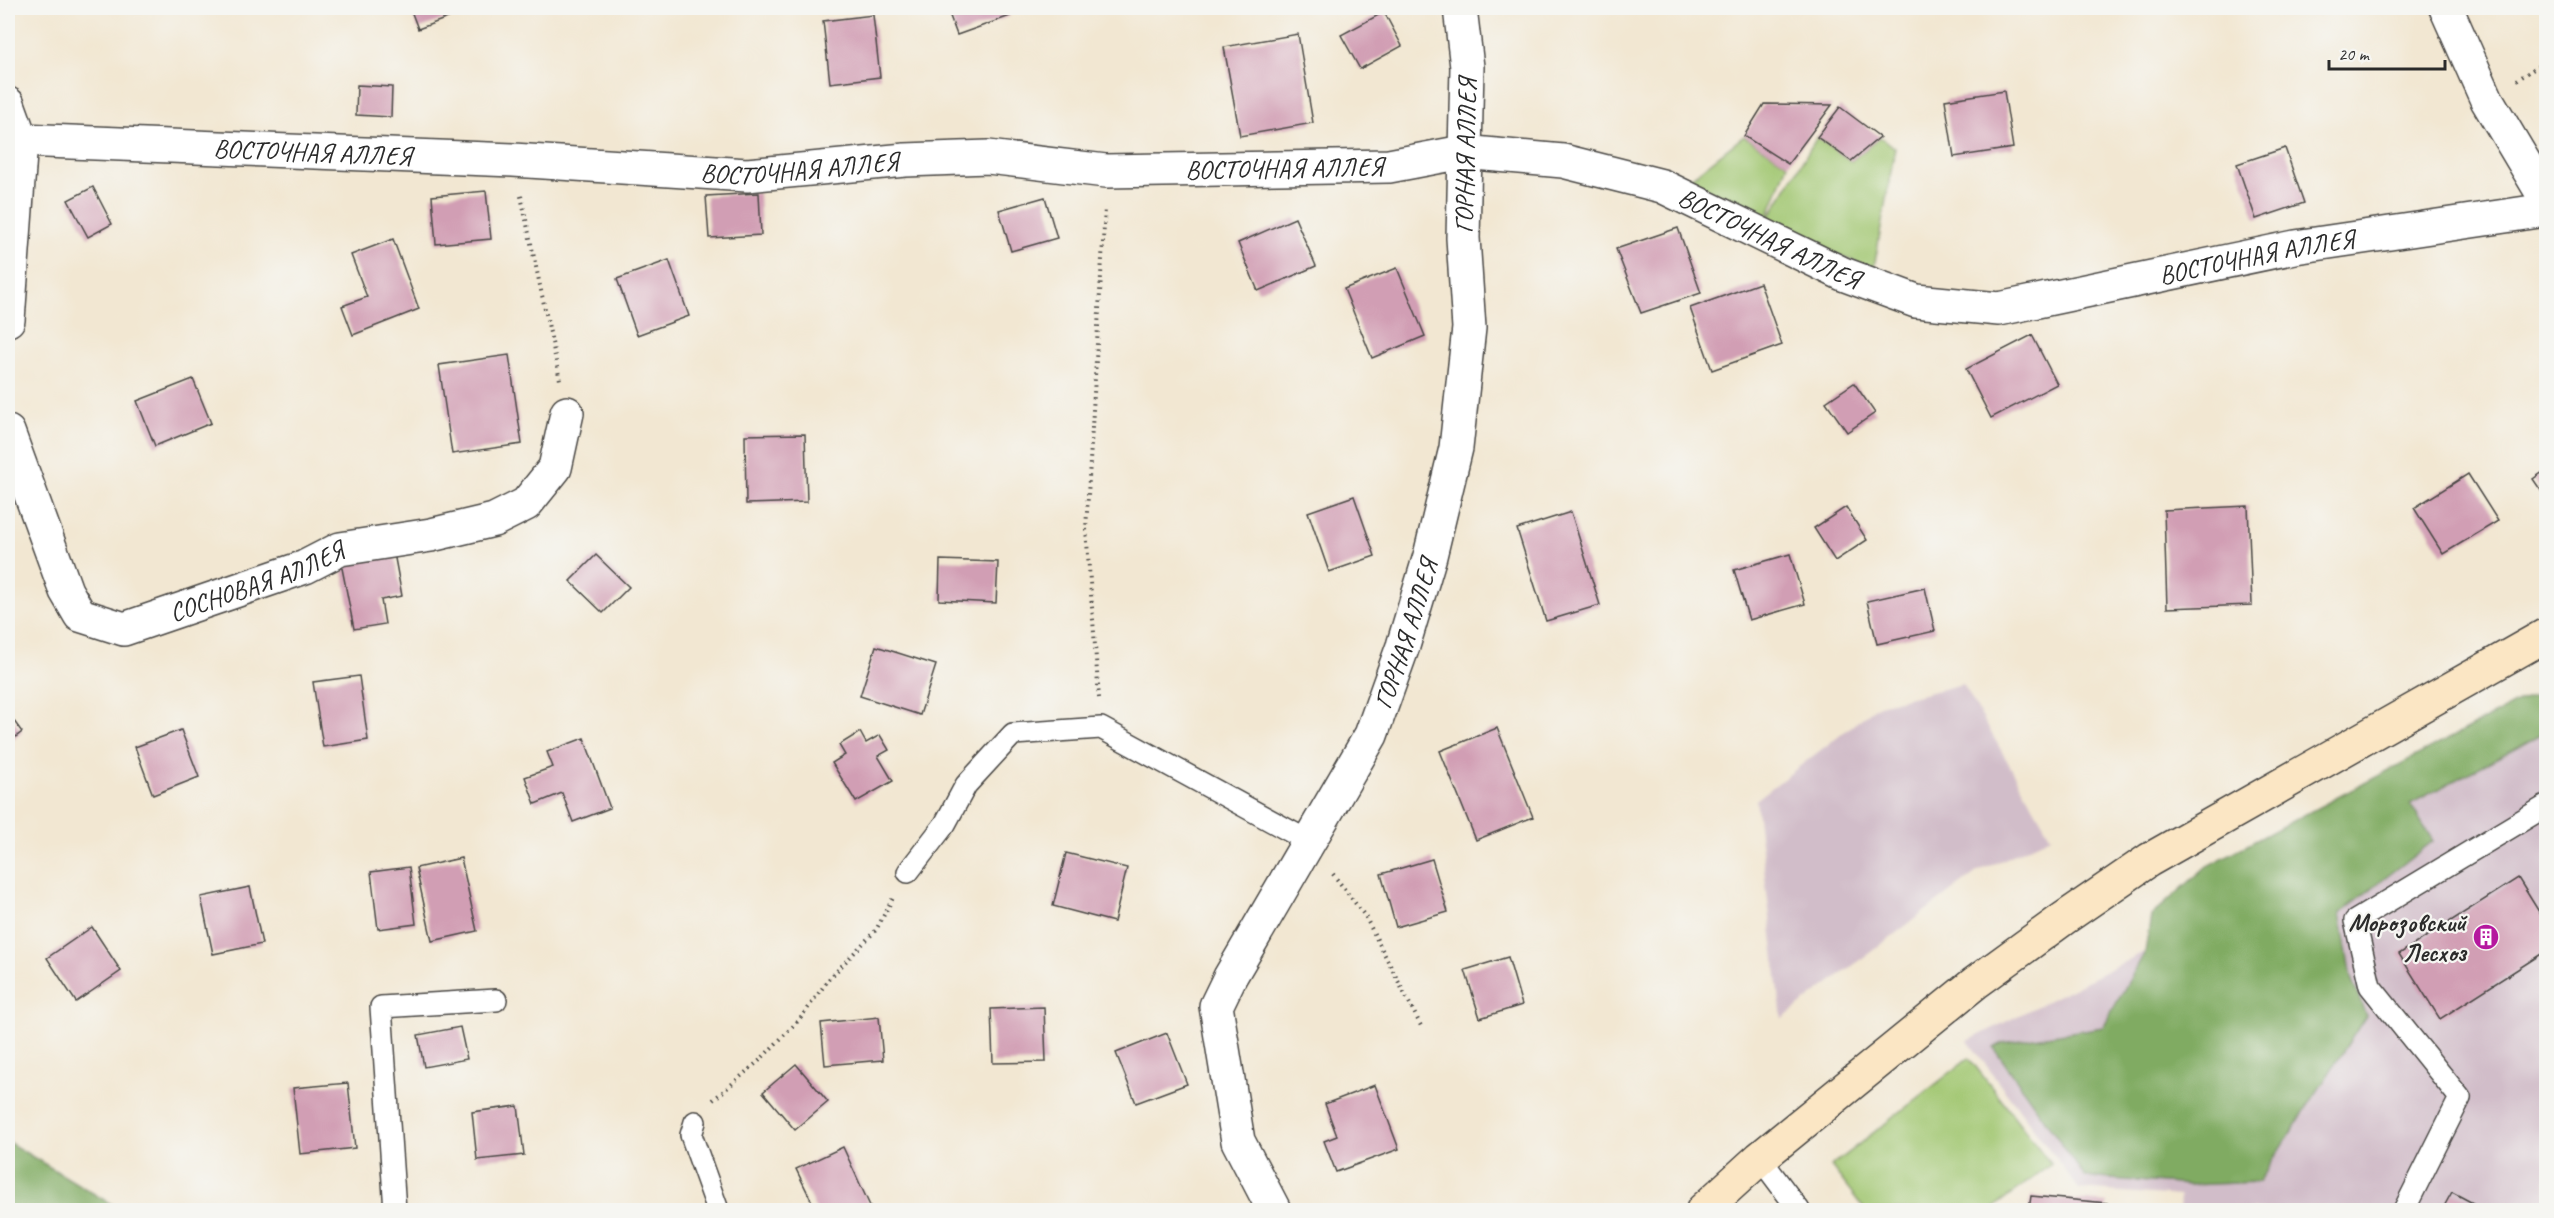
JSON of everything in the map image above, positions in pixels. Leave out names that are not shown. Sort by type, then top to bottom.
[{"type":"main road","points":[[1703,1210],[1760,1158],[1975,983],[2149,860],[2547,635]]},
{"type":"street","name":"ГОРНАЯ АЛЛЕЯ","points":[[1274,1210],[1238,1141],[1216,1006],[1230,977],[1371,735],[1403,646],[1430,556],[1456,448],[1469,328],[1463,238],[1463,152],[1467,67],[1460,8]]},
{"type":"street","points":[[2446,8],[2487,100],[2547,199]]},
{"type":"street","points":[[8,104],[21,140],[8,320]]},
{"type":"street","name":"ВОСТОЧНАЯ АЛЛЕЯ","points":[[21,140],[513,160],[747,175],[905,160],[988,157],[1106,171],[1389,166],[1463,152],[1563,161],[1662,186],[1843,274],[1916,301],[1999,309],[2295,247],[2547,210]]},
{"type":"street","name":"СОСНОВАЯ АЛЛЕЯ","points":[[8,432],[66,591],[80,615],[124,629],[305,567],[340,549],[431,535],[494,520],[526,504],[555,468],[567,413]]},
{"type":"lane","points":[[908,872],[945,824],[966,785],[1013,734],[1101,728],[1308,841]]},
{"type":"lane","points":[[2404,1210],[2460,1098],[2370,986],[2355,921],[2547,806]]},
{"type":"lane","points":[[395,1210],[381,1007],[496,1000]]},
{"type":"lane","points":[[695,1122],[691,1135],[718,1210]]},
{"type":"lane","points":[[1760,1158],[1799,1210]]},
{"type":"path","points":[[513,160],[567,413]]},
{"type":"path","points":[[1101,728],[1086,529],[1103,267],[1106,171]]},
{"type":"path","points":[[1308,841],[1365,916],[1421,1026]]},
{"type":"path","points":[[695,1122],[718,1093],[759,1061],[800,1019],[829,979],[876,930],[908,872]]},
{"type":"shaded area","points":[[1963,684],[2051,837],[1977,872],[1782,1019],[1756,800],[1879,705]]},
{"type":"shaded area","name":"Морозовский Лесхоз","points":[[2546,732],[2546,1210],[2179,1210],[2180,1196],[2079,1189],[1968,1041],[2201,923],[2410,804]]},
{"type":"green space","points":[[1744,136],[1788,164],[1765,224],[1817,137],[1851,161],[1880,137],[1895,148],[1874,268],[1762,229],[1687,181]]},
{"type":"green space","points":[[2546,692],[2546,732],[2410,804],[2433,841],[2340,913],[2351,978],[2366,1016],[2259,1182],[2189,1185],[2085,1177],[1994,1048],[2002,1043],[2103,1027],[2145,952],[2151,916],[2207,866],[2520,701]]},
{"type":"green space","points":[[1969,1058],[2051,1164],[1991,1210],[1865,1210],[1831,1166]]},
{"type":"green space","points":[[8,1142],[121,1210],[8,1210]]},
{"type":"building","points":[[410,8],[450,8],[453,16],[418,29]]},
{"type":"building","points":[[947,8],[1007,8],[1010,16],[957,35]]},
{"type":"building","points":[[1384,12],[1402,46],[1360,69],[1341,35]]},
{"type":"building","points":[[873,15],[880,77],[830,83],[823,21]]},
{"type":"building","points":[[1298,34],[1313,123],[1240,136],[1224,47]]},
{"type":"building","points":[[357,85],[392,87],[391,117],[356,115]]},
{"type":"building","points":[[2004,91],[2013,148],[1954,157],[1945,100]]},
{"type":"building","points":[[1764,104],[1832,105],[1788,164],[1744,136]]},
{"type":"building","points":[[1840,107],[1880,137],[1851,161],[1817,137]]},
{"type":"building","points":[[2285,148],[2304,203],[2256,219],[2237,164]]},
{"type":"building","points":[[93,187],[112,224],[88,237],[68,200]]},
{"type":"building","points":[[486,191],[491,239],[436,244],[432,196]]},
{"type":"building","points":[[759,193],[761,235],[709,238],[706,196]]},
{"type":"building","points":[[1045,197],[1057,238],[1011,251],[999,210]]},
{"type":"building","points":[[1295,218],[1316,266],[1258,291],[1238,243]]},
{"type":"building","points":[[1678,228],[1701,293],[1641,313],[1616,249]]},
{"type":"building","points":[[393,239],[419,309],[353,335],[342,306],[367,297],[351,255]]},
{"type":"building","points":[[669,260],[689,316],[637,335],[617,279]]},
{"type":"building","points":[[1397,268],[1425,336],[1372,358],[1344,289]]},
{"type":"building","points":[[1760,283],[1782,345],[1712,370],[1690,308]]},
{"type":"building","points":[[2032,335],[2057,384],[1991,418],[1966,369]]},
{"type":"building","points":[[509,355],[522,444],[452,454],[439,365]]},
{"type":"building","points":[[193,379],[211,423],[155,446],[137,401]]},
{"type":"building","points":[[1854,383],[1875,413],[1847,432],[1826,402]]},
{"type":"building","points":[[805,434],[807,502],[746,504],[745,435]]},
{"type":"building","points":[[2546,470],[2546,498],[2533,479]]},
{"type":"building","points":[[2468,474],[2498,521],[2443,554],[2414,508]]},
{"type":"building","points":[[1354,496],[1375,556],[1329,572],[1308,512]]},
{"type":"building","points":[[2248,506],[2252,605],[2167,608],[2164,510]]},
{"type":"building","points":[[1846,507],[1867,540],[1835,561],[1814,528]]},
{"type":"building","points":[[1571,512],[1600,605],[1546,621],[1517,529]]},
{"type":"building","points":[[394,553],[402,596],[381,600],[385,624],[354,629],[341,563]]},
{"type":"building","points":[[1790,554],[1805,604],[1749,620],[1734,570]]},
{"type":"building","points":[[596,555],[629,587],[603,613],[570,581]]},
{"type":"building","points":[[940,560],[998,562],[996,603],[939,600]]},
{"type":"building","points":[[1925,588],[1935,631],[1877,644],[1867,601]]},
{"type":"building","points":[[876,646],[936,665],[920,715],[860,696]]},
{"type":"building","points":[[359,676],[368,740],[323,747],[313,682]]},
{"type":"building","points":[[8,713],[22,732],[8,743]]},
{"type":"building","points":[[1497,728],[1533,817],[1476,840],[1440,751]]},
{"type":"building","points":[[181,730],[199,777],[153,795],[135,747]]},
{"type":"building","points":[[860,732],[866,743],[880,735],[889,750],[878,756],[893,781],[856,802],[832,763],[845,755],[839,745]]},
{"type":"building","points":[[584,738],[610,808],[573,822],[562,793],[535,804],[525,777],[553,767],[547,752]]},
{"type":"building","points":[[1066,853],[1127,868],[1114,922],[1053,906]]},
{"type":"building","points":[[461,858],[477,931],[432,941],[416,868]]},
{"type":"building","points":[[1432,859],[1448,912],[1396,927],[1381,874]]},
{"type":"building","points":[[409,867],[416,924],[378,929],[371,872]]},
{"type":"building","name":"Морозовский Лесхоз","points":[[2518,878],[2546,923],[2546,951],[2440,1019],[2399,954]]},
{"type":"building","points":[[250,887],[262,944],[213,954],[201,897]]},
{"type":"building","points":[[92,927],[121,971],[76,1002],[47,958]]},
{"type":"building","points":[[1508,957],[1522,1005],[1480,1018],[1465,970]]},
{"type":"building","points":[[1044,1007],[1046,1062],[993,1063],[991,1009]]},
{"type":"building","points":[[879,1017],[883,1060],[825,1065],[821,1023]]},
{"type":"building","points":[[460,1027],[467,1059],[424,1067],[418,1035]]},
{"type":"building","points":[[1167,1033],[1187,1084],[1136,1103],[1116,1053]]},
{"type":"building","points":[[796,1064],[828,1102],[795,1130],[763,1092]]},
{"type":"building","points":[[348,1083],[355,1148],[300,1154],[293,1088]]},
{"type":"building","points":[[1375,1085],[1399,1149],[1336,1172],[1324,1141],[1337,1136],[1325,1104]]},
{"type":"building","points":[[518,1106],[524,1155],[477,1160],[472,1112]]},
{"type":"building","points":[[843,1147],[871,1208],[866,1210],[816,1210],[796,1169]]},
{"type":"building","points":[[2452,1192],[2486,1210],[2442,1210]]},
{"type":"building","points":[[2031,1196],[2107,1203],[2106,1210],[2029,1210]]},
{"type":"place","name":"Морозовский Лесхоз","points":[[2486,937]]}]
